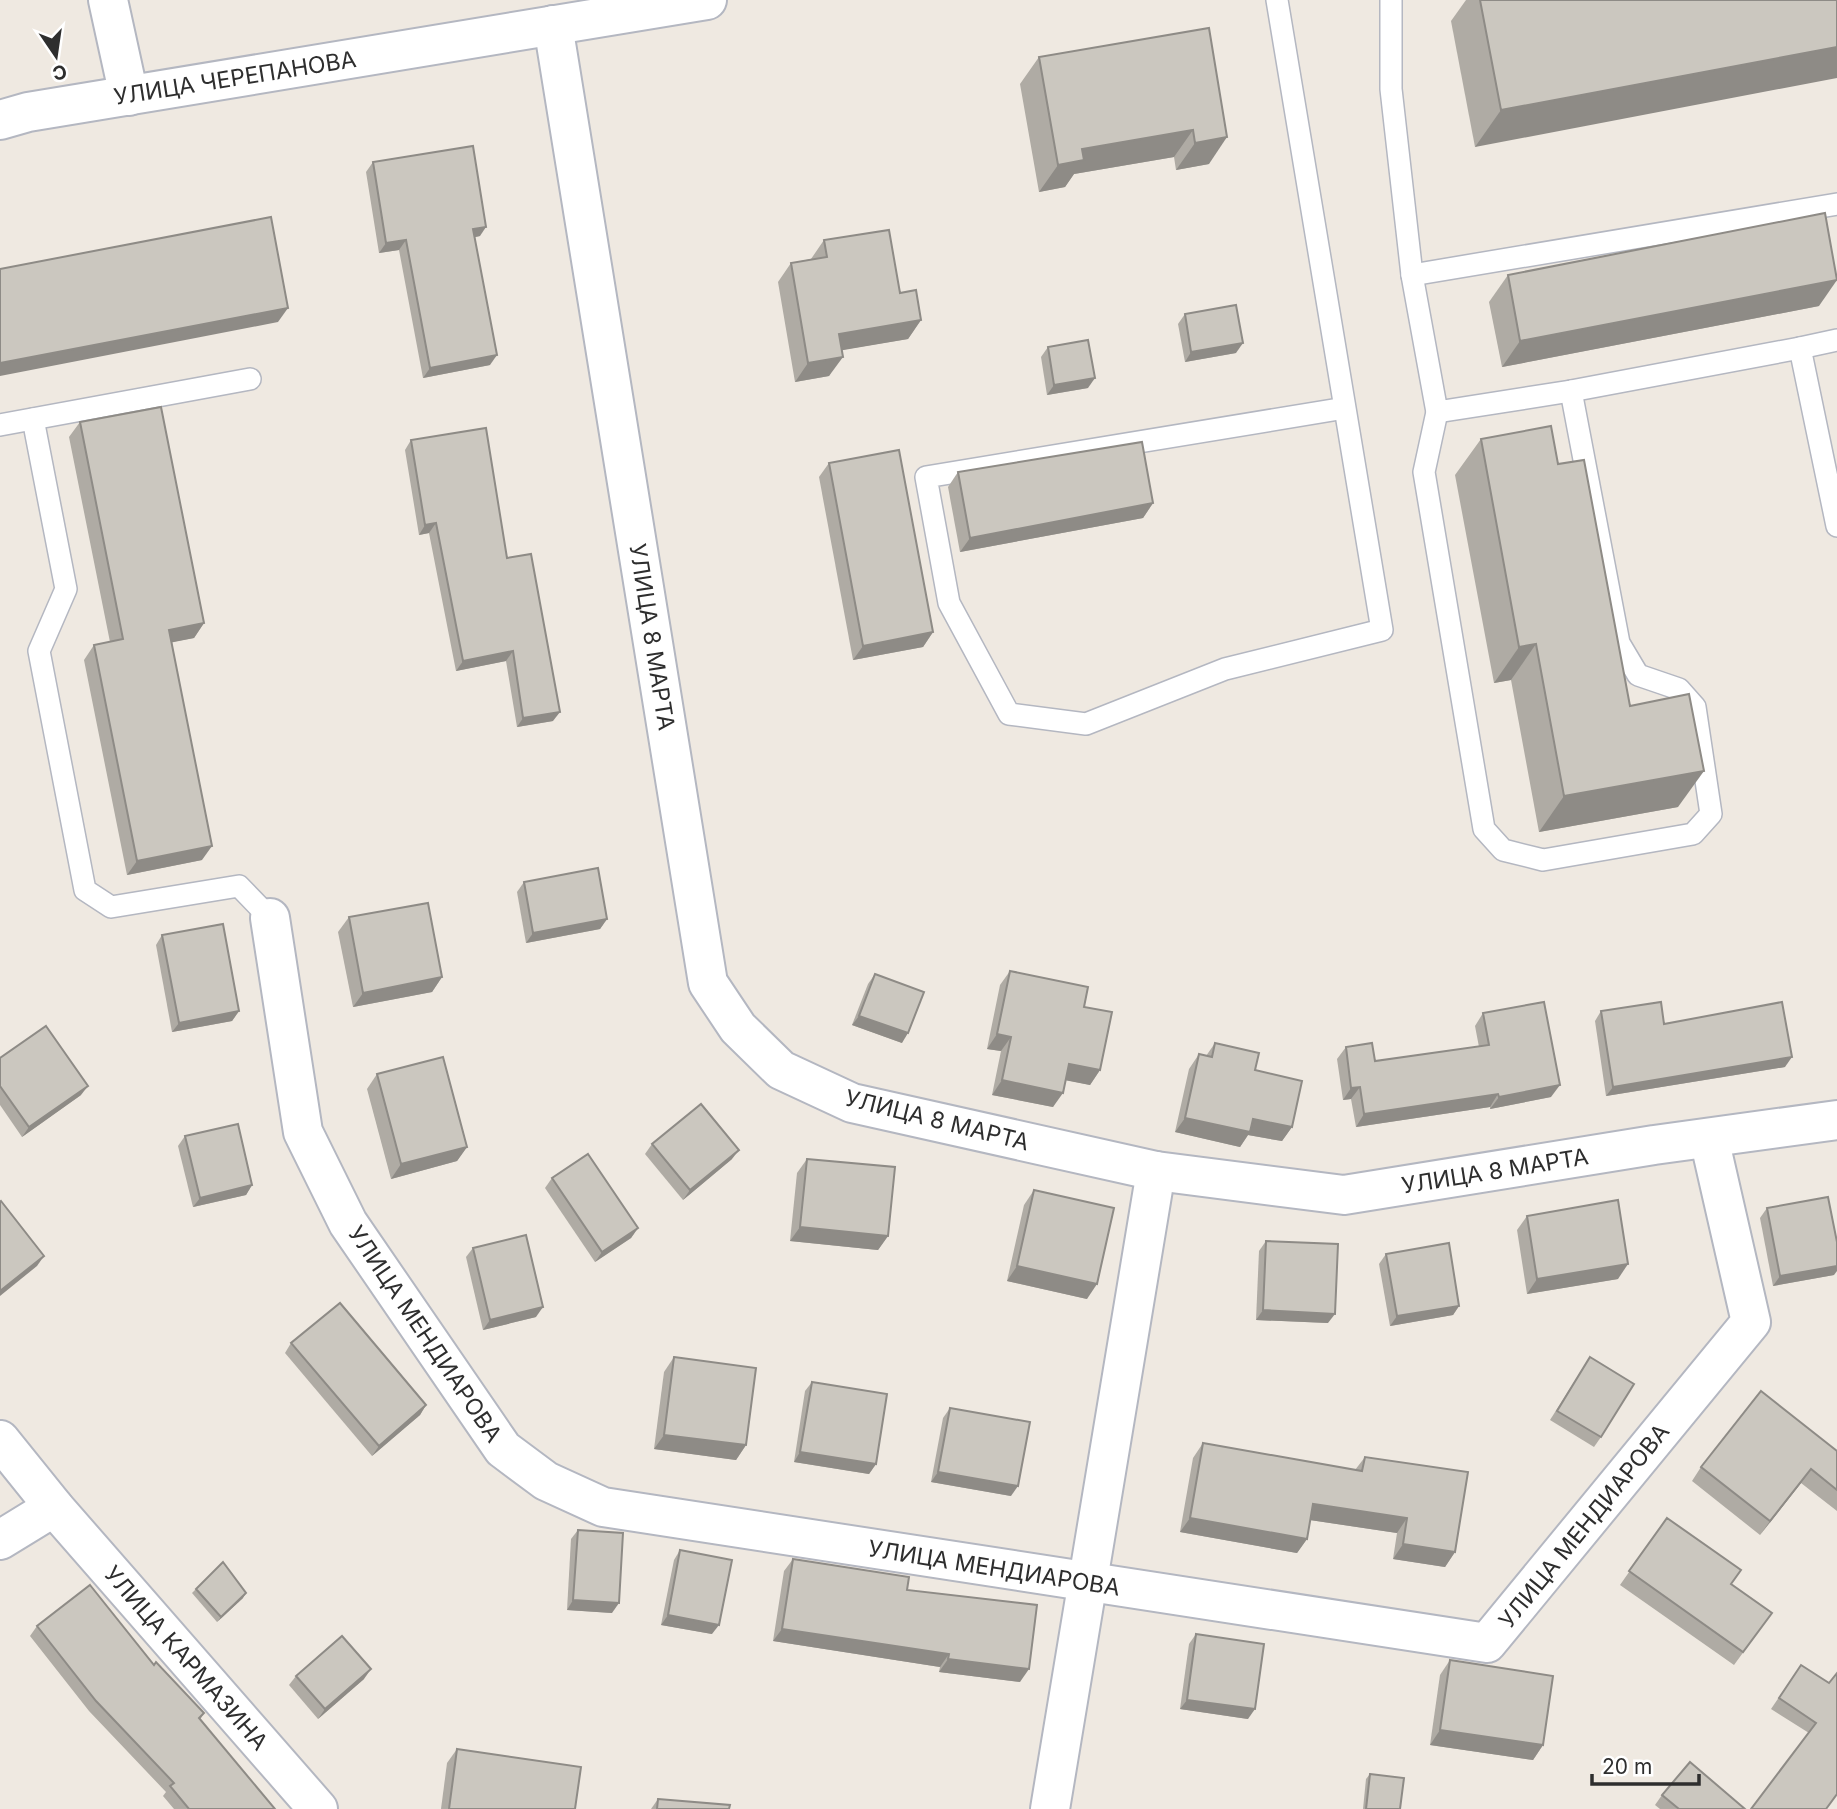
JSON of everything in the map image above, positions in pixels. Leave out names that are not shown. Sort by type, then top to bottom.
[{"type":"street","points":[[108,0],[129,96]]},
{"type":"street","name":"УЛИЦА ЧЕРЕПАНОВА","points":[[0,120],[28,111],[553,26],[684,2]]},
{"type":"street","name":"УЛИЦА 8 МАРТА","points":[[553,26],[708,983],[738,1028],[781,1070],[852,1103],[1156,1171],[1344,1195],[1837,1120]]},
{"type":"street","name":"УЛИЦА МЕНДИАРОВА","points":[[270,918],[303,1132],[348,1223],[503,1449],[547,1481],[603,1507],[1088,1583],[1487,1643],[1751,1322],[1709,1138]]},
{"type":"street","points":[[1050,1809],[1156,1171]]},
{"type":"street","points":[[0,1440],[54,1507],[0,1540]]},
{"type":"street","name":"УЛИЦА КАРМАЗИНА","points":[[54,1507],[318,1809]]},
{"type":"lane","points":[[1278,0],[1382,630],[1226,669],[1086,724],[1009,714],[948,603],[926,477],[1345,408]]},
{"type":"lane","points":[[1391,0],[1391,89],[1412,275],[1437,412],[1424,472],[1484,829],[1503,850],[1543,860],[1693,834],[1711,814],[1695,707],[1679,689],[1638,675],[1619,643],[1571,391]]},
{"type":"lane","points":[[1412,275],[1837,204]]},
{"type":"lane","points":[[1437,412],[1571,391],[1837,341]]},
{"type":"lane","points":[[1800,348],[1837,526]]},
{"type":"lane","points":[[0,425],[250,379]]},
{"type":"lane","points":[[33,419],[66,589],[39,651],[85,890],[111,907],[239,886],[270,918]]},
{"type":"building","points":[[1480,0],[1837,0],[1837,47],[1501,110]]},
{"type":"building","points":[[1209,28],[1227,137],[1195,143],[1193,130],[1082,149],[1084,160],[1058,165],[1039,57]]},
{"type":"building","points":[[473,146],[486,227],[473,229],[497,355],[430,368],[406,240],[386,243],[373,162]]},
{"type":"building","points":[[1825,213],[1837,280],[1520,341],[1508,275]]},
{"type":"building","points":[[271,217],[288,308],[0,363],[0,269]]},
{"type":"building","points":[[889,230],[900,293],[916,290],[921,320],[839,334],[843,357],[808,363],[791,263],[827,257],[824,240]]},
{"type":"building","points":[[1236,305],[1243,343],[1191,352],[1185,314]]},
{"type":"building","points":[[1088,340],[1095,378],[1054,385],[1048,347]]},
{"type":"building","points":[[161,407],[204,623],[169,630],[212,846],[137,861],[94,645],[123,639],[80,422]]},
{"type":"building","points":[[1551,426],[1558,464],[1584,460],[1630,706],[1689,694],[1704,771],[1564,796],[1536,644],[1519,647],[1481,439]]},
{"type":"building","points":[[486,428],[507,558],[531,554],[560,712],[523,718],[513,651],[463,661],[436,523],[425,525],[411,440]]},
{"type":"building","points":[[1142,442],[1153,503],[970,538],[958,472]]},
{"type":"building","points":[[899,450],[933,632],[863,646],[829,463]]},
{"type":"building","points":[[598,868],[607,919],[533,933],[524,882]]},
{"type":"building","points":[[428,903],[442,977],[363,993],[349,917]]},
{"type":"building","points":[[223,924],[239,1011],[179,1023],[162,935]]},
{"type":"building","points":[[1010,971],[1088,987],[1084,1007],[1112,1012],[1100,1070],[1069,1064],[1063,1093],[1002,1080],[1011,1037],[997,1034]]},
{"type":"building","points":[[875,974],[924,992],[908,1033],[859,1016]]},
{"type":"building","points":[[1544,1002],[1560,1085],[1499,1097],[1498,1094],[1364,1114],[1360,1087],[1351,1088],[1346,1047],[1372,1043],[1375,1061],[1489,1045],[1483,1013]]},
{"type":"building","points":[[1661,1002],[1664,1024],[1782,1002],[1792,1057],[1613,1087],[1601,1011]]},
{"type":"building","points":[[46,1026],[88,1086],[29,1127],[0,1086],[0,1058]]},
{"type":"building","points":[[1215,1043],[1259,1053],[1255,1070],[1302,1081],[1292,1127],[1253,1119],[1250,1132],[1185,1118],[1199,1054],[1212,1057]]},
{"type":"building","points":[[443,1057],[467,1147],[401,1164],[377,1074]]},
{"type":"building","points":[[701,1104],[739,1150],[690,1190],[652,1144]]},
{"type":"building","points":[[238,1124],[252,1185],[200,1198],[185,1136]]},
{"type":"building","points":[[588,1154],[638,1228],[602,1252],[552,1178]]},
{"type":"building","points":[[807,1159],[895,1167],[888,1236],[800,1227]]},
{"type":"building","points":[[1034,1190],[1114,1208],[1097,1284],[1017,1266]]},
{"type":"building","points":[[1828,1197],[1837,1242],[1837,1266],[1780,1276],[1767,1208]]},
{"type":"building","points":[[1618,1200],[1628,1264],[1537,1279],[1527,1216]]},
{"type":"building","points":[[0,1202],[44,1256],[0,1291]]},
{"type":"building","points":[[526,1235],[543,1307],[490,1320],[473,1248]]},
{"type":"building","points":[[1266,1241],[1338,1244],[1335,1314],[1263,1310]]},
{"type":"building","points":[[1449,1243],[1459,1306],[1397,1316],[1386,1254]]},
{"type":"building","points":[[340,1303],[426,1405],[379,1446],[291,1343]]},
{"type":"building","points":[[674,1357],[756,1368],[746,1445],[664,1435]]},
{"type":"building","points":[[1590,1357],[1634,1384],[1601,1437],[1557,1411]]},
{"type":"building","points":[[812,1382],[887,1394],[876,1464],[800,1452]]},
{"type":"building","points":[[1761,1391],[1837,1451],[1837,1490],[1811,1469],[1770,1521],[1701,1467]]},
{"type":"building","points":[[950,1408],[1030,1422],[1018,1486],[938,1472]]},
{"type":"building","points":[[1203,1443],[1362,1471],[1365,1457],[1468,1472],[1455,1552],[1403,1544],[1407,1518],[1313,1504],[1307,1539],[1190,1518]]},
{"type":"building","points":[[1667,1518],[1741,1570],[1731,1584],[1772,1613],[1743,1652],[1629,1571]]},
{"type":"building","points":[[578,1530],[623,1533],[619,1603],[573,1600]]},
{"type":"building","points":[[680,1550],[732,1560],[719,1625],[668,1615]]},
{"type":"building","points":[[793,1559],[909,1577],[907,1590],[1037,1605],[1029,1669],[948,1659],[949,1654],[782,1629]]},
{"type":"building","points":[[223,1562],[246,1593],[221,1617],[196,1589]]},
{"type":"building","points":[[90,1585],[154,1665],[156,1662],[204,1713],[199,1718],[275,1809],[189,1809],[170,1786],[174,1783],[96,1701],[37,1626]]},
{"type":"building","points":[[1196,1634],[1264,1644],[1255,1709],[1187,1700]]},
{"type":"building","points":[[342,1636],[371,1669],[325,1709],[296,1676]]},
{"type":"building","points":[[1450,1660],[1553,1676],[1543,1745],[1440,1730]]},
{"type":"building","points":[[1801,1665],[1829,1683],[1837,1673],[1837,1794],[1826,1809],[1751,1809],[1816,1723],[1779,1698]]},
{"type":"building","points":[[457,1749],[581,1767],[575,1809],[449,1809]]},
{"type":"building","points":[[1690,1762],[1745,1809],[1679,1809],[1662,1795]]},
{"type":"building","points":[[1370,1774],[1404,1778],[1400,1809],[1366,1809]]},
{"type":"building","points":[[658,1799],[730,1805],[729,1809],[657,1809]]}]
